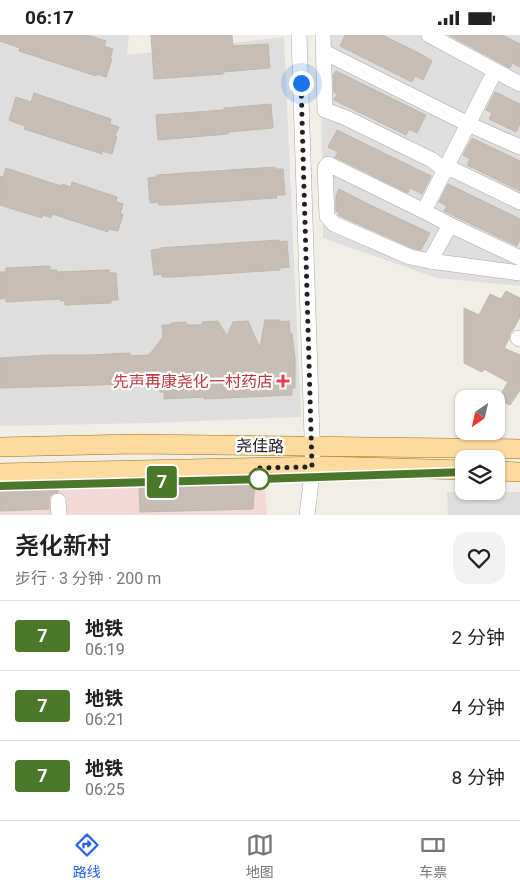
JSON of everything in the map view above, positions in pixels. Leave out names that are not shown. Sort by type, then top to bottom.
[{"type":"main road","name":"尧佳路","points":[[0,447],[134,444],[520,449]]},
{"type":"main road","name":"尧佳路","points":[[0,473],[324,466],[455,470]]},
{"type":"main road","points":[[505,471],[520,472]]},
{"type":"street","points":[[299,35],[312,447],[307,515]]},
{"type":"street","points":[[323,35],[325,110],[344,117],[432,160],[445,171],[454,170],[520,202]]},
{"type":"street","points":[[429,35],[520,84]]},
{"type":"street","points":[[324,52],[468,124],[520,147]]},
{"type":"street","points":[[424,211],[495,71]]},
{"type":"street","points":[[520,258],[328,164],[325,168],[327,216],[334,224],[410,257],[520,273]]},
{"type":"street","points":[[430,261],[450,225]]},
{"type":"shaded area","points":[[0,35],[129,35],[127,55],[284,37],[301,417],[0,426]]},
{"type":"shaded area","points":[[320,35],[520,35],[520,286],[437,278],[323,238]]},
{"type":"shaded area","points":[[265,482],[267,515],[0,515],[0,491]]},
{"type":"shaded area","points":[[447,492],[455,492],[455,500],[505,500],[505,492],[520,492],[520,515],[448,515]]},
{"type":"building","points":[[0,35],[87,35],[106,41],[104,46],[113,49],[110,59],[112,59],[106,77],[97,74],[96,76],[19,51],[20,48],[0,41]]},
{"type":"building","points":[[151,35],[232,35],[233,46],[268,44],[270,68],[223,72],[223,74],[154,79]]},
{"type":"building","points":[[345,35],[382,35],[432,61],[423,80],[415,76],[412,82],[340,46]]},
{"type":"building","points":[[449,35],[502,35],[520,44],[520,67],[512,63],[510,68]]},
{"type":"building","points":[[336,71],[426,115],[417,133],[409,129],[406,135],[334,100],[337,94],[334,92],[333,75]]},
{"type":"building","points":[[495,92],[520,104],[520,124],[516,132],[489,119],[492,113],[486,110]]},
{"type":"building","points":[[34,93],[111,119],[110,124],[119,127],[115,136],[117,137],[112,154],[102,151],[102,154],[24,129],[25,126],[9,120],[16,97],[31,102]]},
{"type":"building","points":[[271,104],[273,128],[158,140],[156,115]]},
{"type":"building","points":[[337,130],[431,176],[422,194],[410,188],[408,193],[335,157],[338,152],[328,147]]},
{"type":"building","points":[[472,138],[520,161],[520,191],[467,165],[470,159],[463,155]]},
{"type":"building","points":[[275,167],[275,169],[283,169],[285,195],[276,195],[277,198],[170,205],[159,205],[158,202],[150,203],[148,178],[156,177],[156,175]]},
{"type":"building","points":[[6,168],[61,186],[62,184],[71,187],[72,182],[117,197],[116,202],[123,204],[120,214],[123,214],[118,231],[108,229],[108,232],[52,214],[51,218],[43,215],[42,218],[0,205],[0,176],[3,177]]},
{"type":"building","points":[[448,184],[520,219],[520,239],[517,246],[444,211],[447,206],[439,202]]},
{"type":"building","points":[[339,189],[430,233],[421,250],[412,248],[340,216],[339,212],[336,211],[336,196]]},
{"type":"building","points":[[279,240],[279,242],[287,241],[289,267],[280,268],[280,270],[173,277],[162,277],[162,274],[154,275],[151,250]]},
{"type":"building","points":[[50,266],[50,270],[57,270],[57,272],[109,270],[109,273],[116,273],[118,300],[111,300],[111,303],[65,305],[65,301],[60,299],[6,302],[6,298],[0,299],[0,272],[6,272],[6,268]]},
{"type":"building","points":[[506,291],[520,298],[520,317],[510,333],[504,348],[520,355],[520,390],[510,405],[505,402],[505,390],[503,390],[508,382],[484,369],[482,372],[464,363],[464,308],[479,315],[490,294],[501,299]]},
{"type":"building","points":[[265,320],[289,321],[295,358],[295,388],[292,388],[292,395],[164,399],[164,392],[160,392],[160,383],[0,388],[0,358],[130,353],[130,356],[149,355],[163,337],[162,325],[186,322],[188,325],[201,325],[203,322],[218,321],[227,336],[233,322],[248,321],[260,348]]},
{"type":"building","points":[[255,482],[253,509],[140,512],[139,484]]},
{"type":"building","points":[[58,483],[58,492],[49,497],[49,509],[0,511],[0,484]]},
{"type":"metro line","name":"7","points":[[0,486],[455,472]]},
{"type":"place","name":"先声再康尧化一村药店","points":[[283,381]]},
{"type":"route","points":[[259,479],[254,468],[312,467],[301,83]]}]
